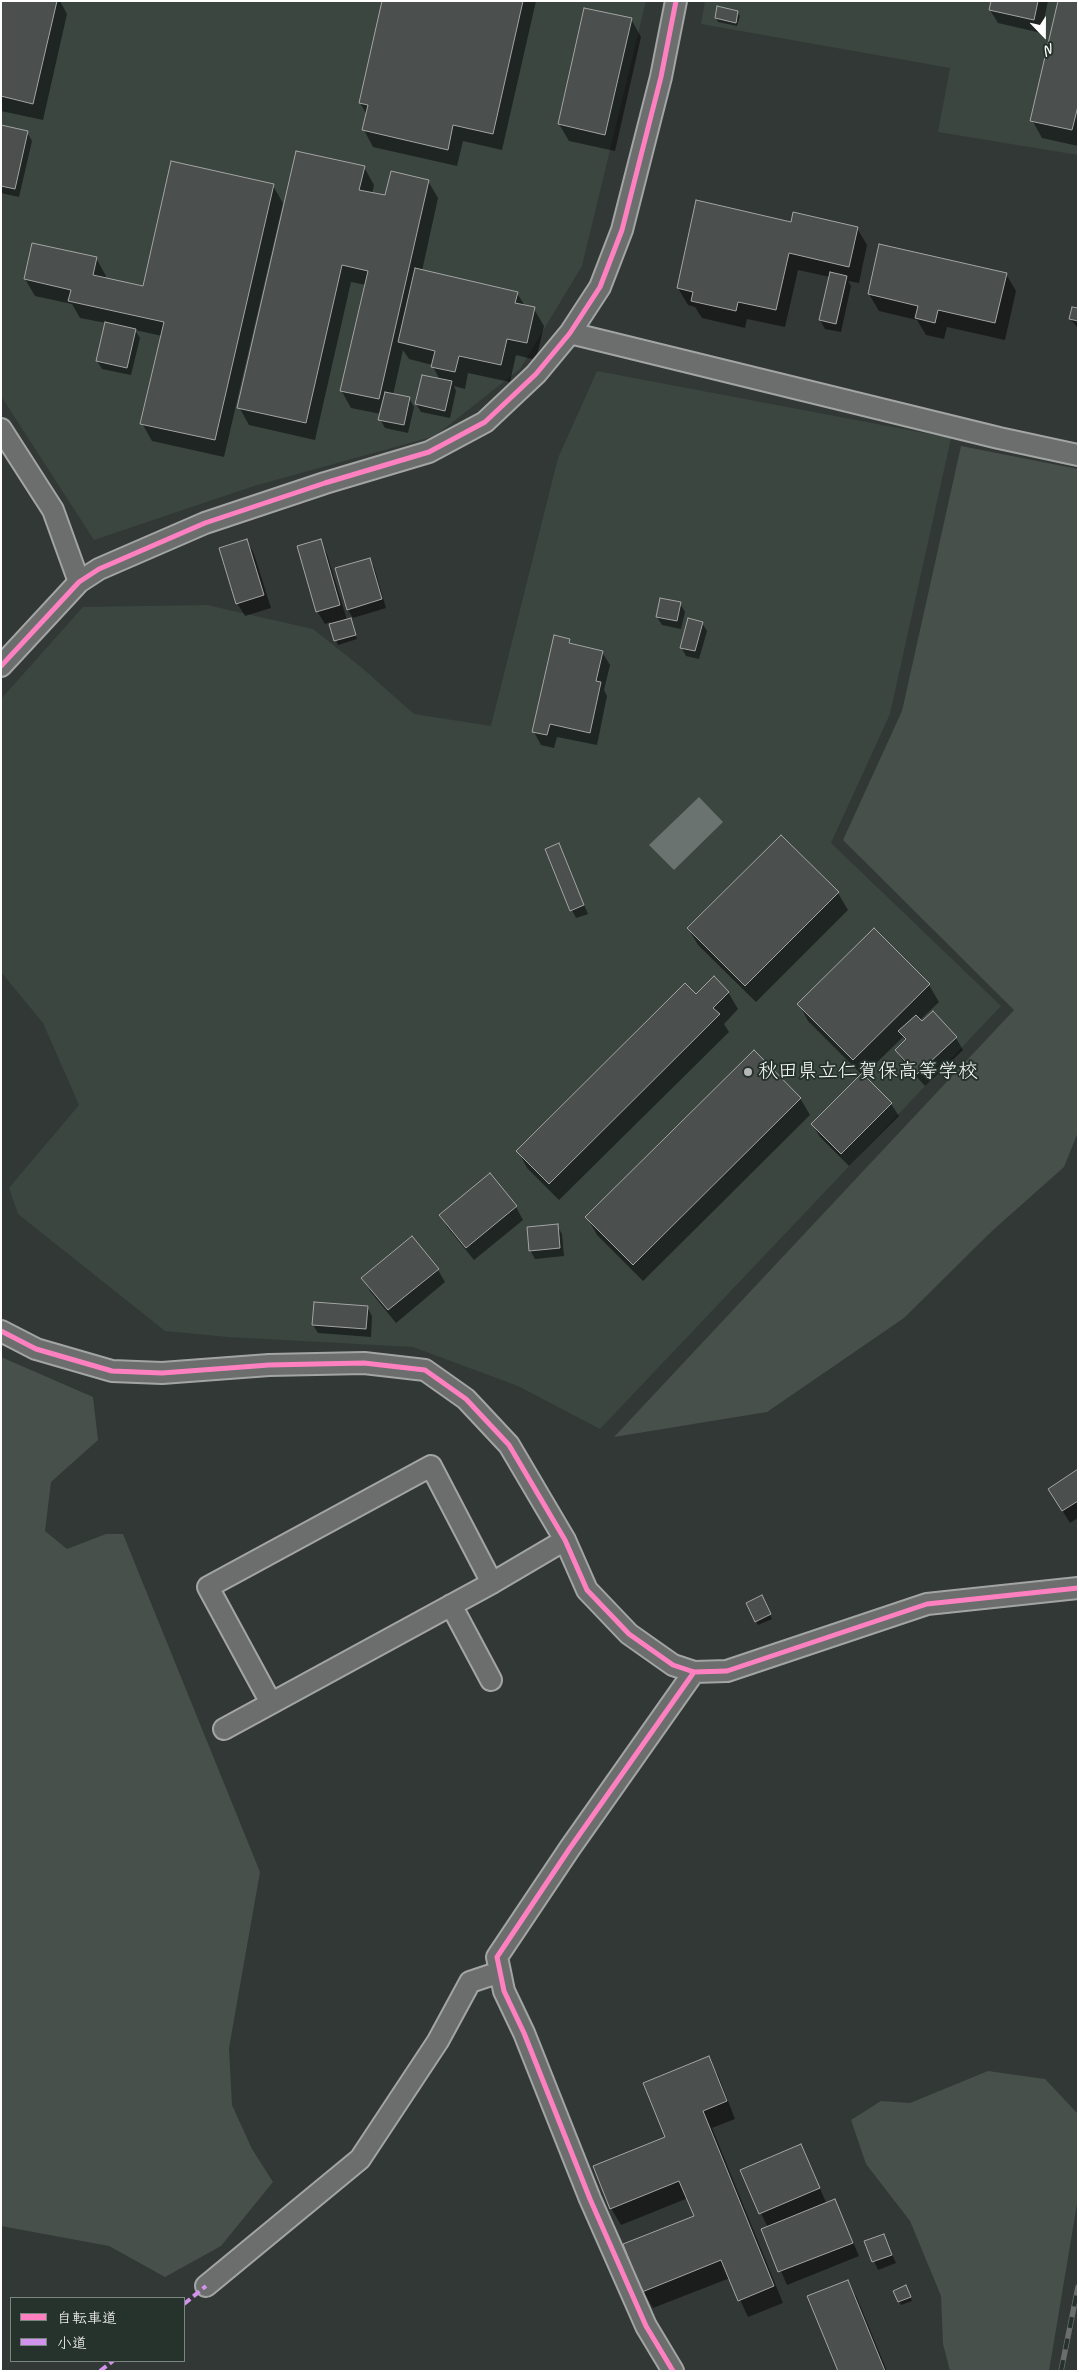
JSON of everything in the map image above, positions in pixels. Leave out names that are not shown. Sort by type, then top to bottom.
[{"type":"street","points":[[1,666],[79,582],[99,569],[205,523],[325,483],[429,452],[485,422],[536,374],[570,333],[600,287],[622,230],[661,78],[676,1]]},
{"type":"street","points":[[570,333],[999,438],[1078,454]]},
{"type":"street","points":[[1,429],[53,510],[69,549],[79,582]]},
{"type":"street","points":[[1,1331],[36,1349],[112,1371],[162,1372],[269,1365],[364,1363],[425,1370],[466,1399],[509,1445],[565,1540],[587,1590],[629,1634],[673,1665],[694,1672],[727,1670],[926,1604],[1078,1588]]},
{"type":"street","points":[[271,1703],[208,1587],[431,1466],[492,1582]]},
{"type":"street","points":[[224,1729],[451,1605],[565,1540]]},
{"type":"street","points":[[451,1605],[491,1680]]},
{"type":"street","points":[[673,2371],[646,2326],[590,2199],[524,2033],[504,1991],[497,1957],[570,1848],[694,1672]]},
{"type":"street","points":[[206,2286],[360,2159],[438,2040],[470,1982],[500,1972]]},
{"type":"shaded area","points":[[1,1],[646,1],[582,266],[520,369],[435,436],[254,486],[94,540],[1,396]]},
{"type":"shaded area","points":[[705,1],[1078,1],[1078,155],[938,132],[950,68],[701,24]]},
{"type":"shaded area","points":[[597,371],[951,438],[890,714],[831,843],[1001,1006],[600,1429],[518,1386],[413,1347],[228,1337],[165,1331],[18,1214],[9,1188],[79,1105],[43,1023],[1,972],[1,699],[83,607],[207,605],[313,629],[361,667],[414,714],[491,726],[558,458]]},
{"type":"shaded area","points":[[961,446],[1078,469],[1078,1132],[1064,1167],[992,1231],[904,1318],[767,1412],[614,1437],[1014,1010],[843,840],[902,711]]},
{"type":"shaded area","points":[[699,797],[723,822],[674,870],[649,845]]},
{"type":"shaded area","points":[[1,1357],[93,1397],[98,1440],[51,1482],[45,1531],[67,1549],[106,1534],[123,1534],[260,1872],[229,2048],[232,2105],[252,2149],[273,2182],[221,2246],[165,2277],[109,2246],[1,2226]]},
{"type":"shaded area","points":[[988,2071],[1045,2079],[1078,2114],[1078,2198],[1049,2371],[950,2371],[943,2344],[941,2296],[910,2221],[866,2164],[851,2120],[881,2101],[910,2103]]},
{"type":"building","points":[[1,1],[57,1],[33,104],[1,96]]},
{"type":"building","points":[[382,1],[523,1],[493,134],[453,125],[448,150],[362,130],[368,105],[359,103]]},
{"type":"building","points":[[991,1],[1038,1],[1034,20],[989,10]]},
{"type":"building","points":[[1058,1],[1078,1],[1078,106],[1072,130],[1030,121]]},
{"type":"building","points":[[717,6],[738,11],[736,23],[715,18]]},
{"type":"building","points":[[584,8],[632,18],[605,135],[558,124]]},
{"type":"building","points":[[1,125],[28,131],[15,189],[1,186]]},
{"type":"building","points":[[296,151],[365,166],[359,190],[385,195],[391,171],[429,180],[379,399],[340,391],[368,271],[342,265],[306,423],[237,408]]},
{"type":"building","points":[[171,161],[274,184],[215,440],[140,424],[164,322],[68,301],[71,290],[24,279],[32,243],[97,257],[93,275],[143,286]]},
{"type":"building","points":[[696,200],[791,222],[793,212],[858,227],[849,267],[789,253],[776,310],[738,302],[736,311],[691,301],[693,292],[677,288]]},
{"type":"building","points":[[879,244],[1007,273],[995,323],[938,310],[935,323],[915,318],[918,306],[868,294]]},
{"type":"building","points":[[415,268],[518,292],[515,303],[535,307],[527,343],[507,339],[501,365],[459,356],[455,372],[431,367],[435,351],[398,342]]},
{"type":"building","points":[[830,272],[847,276],[836,324],[819,320]]},
{"type":"building","points":[[1072,307],[1078,308],[1078,321],[1069,319]]},
{"type":"building","points":[[105,322],[136,329],[127,368],[96,361]]},
{"type":"building","points":[[422,375],[452,381],[445,411],[415,404]]},
{"type":"building","points":[[385,392],[410,397],[404,425],[378,420]]},
{"type":"building","points":[[247,539],[264,595],[236,604],[219,548]]},
{"type":"building","points":[[321,539],[340,605],[316,612],[297,546]]},
{"type":"building","points":[[370,558],[382,599],[347,610],[335,568]]},
{"type":"building","points":[[660,598],[681,602],[677,621],[656,617]]},
{"type":"building","points":[[351,618],[356,635],[334,641],[329,624]]},
{"type":"building","points":[[688,618],[703,622],[695,651],[680,648]]},
{"type":"building","points":[[554,635],[570,639],[569,643],[603,651],[596,681],[601,682],[590,733],[550,724],[547,735],[532,732]]},
{"type":"building","points":[[781,835],[839,892],[745,986],[687,928]]},
{"type":"building","points":[[559,843],[584,905],[570,911],[545,849]]},
{"type":"building","points":[[874,928],[930,984],[853,1060],[797,1004]]},
{"type":"building","points":[[714,976],[729,992],[713,1008],[720,1014],[549,1184],[516,1151],[685,983],[696,994]]},
{"type":"building","points":[[933,1011],[957,1037],[917,1074],[895,1050],[906,1039],[898,1031],[916,1015],[922,1021]]},
{"type":"building","points":[[754,1050],[801,1098],[633,1265],[585,1217]]},
{"type":"building","points":[[862,1073],[892,1103],[841,1154],[811,1124]]},
{"type":"building","points":[[490,1173],[517,1206],[466,1248],[439,1215]]},
{"type":"building","points":[[558,1224],[560,1248],[529,1251],[527,1227]]},
{"type":"building","points":[[412,1236],[439,1269],[388,1310],[361,1278]]},
{"type":"building","points":[[314,1302],[368,1306],[366,1329],[312,1325]]},
{"type":"building","points":[[1078,1469],[1078,1501],[1062,1511],[1048,1489]]},
{"type":"building","points":[[762,1595],[771,1614],[755,1622],[746,1603]]},
{"type":"building","points":[[709,2056],[727,2101],[703,2111],[774,2286],[738,2301],[721,2260],[642,2292],[623,2244],[694,2216],[679,2181],[610,2209],[593,2166],[665,2137],[643,2083]]},
{"type":"building","points":[[801,2144],[820,2188],[759,2214],[740,2170]]},
{"type":"building","points":[[835,2199],[853,2243],[778,2272],[761,2229]]},
{"type":"building","points":[[884,2234],[892,2255],[872,2262],[864,2241]]},
{"type":"building","points":[[848,2280],[885,2371],[838,2371],[807,2296]]},
{"type":"building","points":[[906,2285],[911,2297],[898,2302],[893,2291]]},
{"type":"railway","points":[[1061,2371],[1078,2287]]},
{"type":"marked path","points":[[185,2303],[206,2286]]},
{"type":"marked path","points":[[100,2371],[112,2362]]},
{"type":"cycle path","points":[[1,666],[79,582],[99,569],[205,523],[325,483],[429,452],[485,422],[536,374],[570,333],[600,287],[622,230],[661,77],[676,1]]},
{"type":"cycle path","points":[[1,1331],[36,1349],[112,1371],[162,1373],[269,1365],[364,1363],[425,1370],[466,1399],[509,1445],[565,1540],[587,1590],[629,1634],[673,1665],[694,1672],[727,1671],[927,1604],[1078,1588]]},
{"type":"cycle path","points":[[673,2371],[646,2326],[590,2199],[524,2033],[504,1991],[497,1957],[570,1848],[694,1672]]},
{"type":"place","name":"秋田県立仁賀保高等学校","points":[[748,1072]]}]
